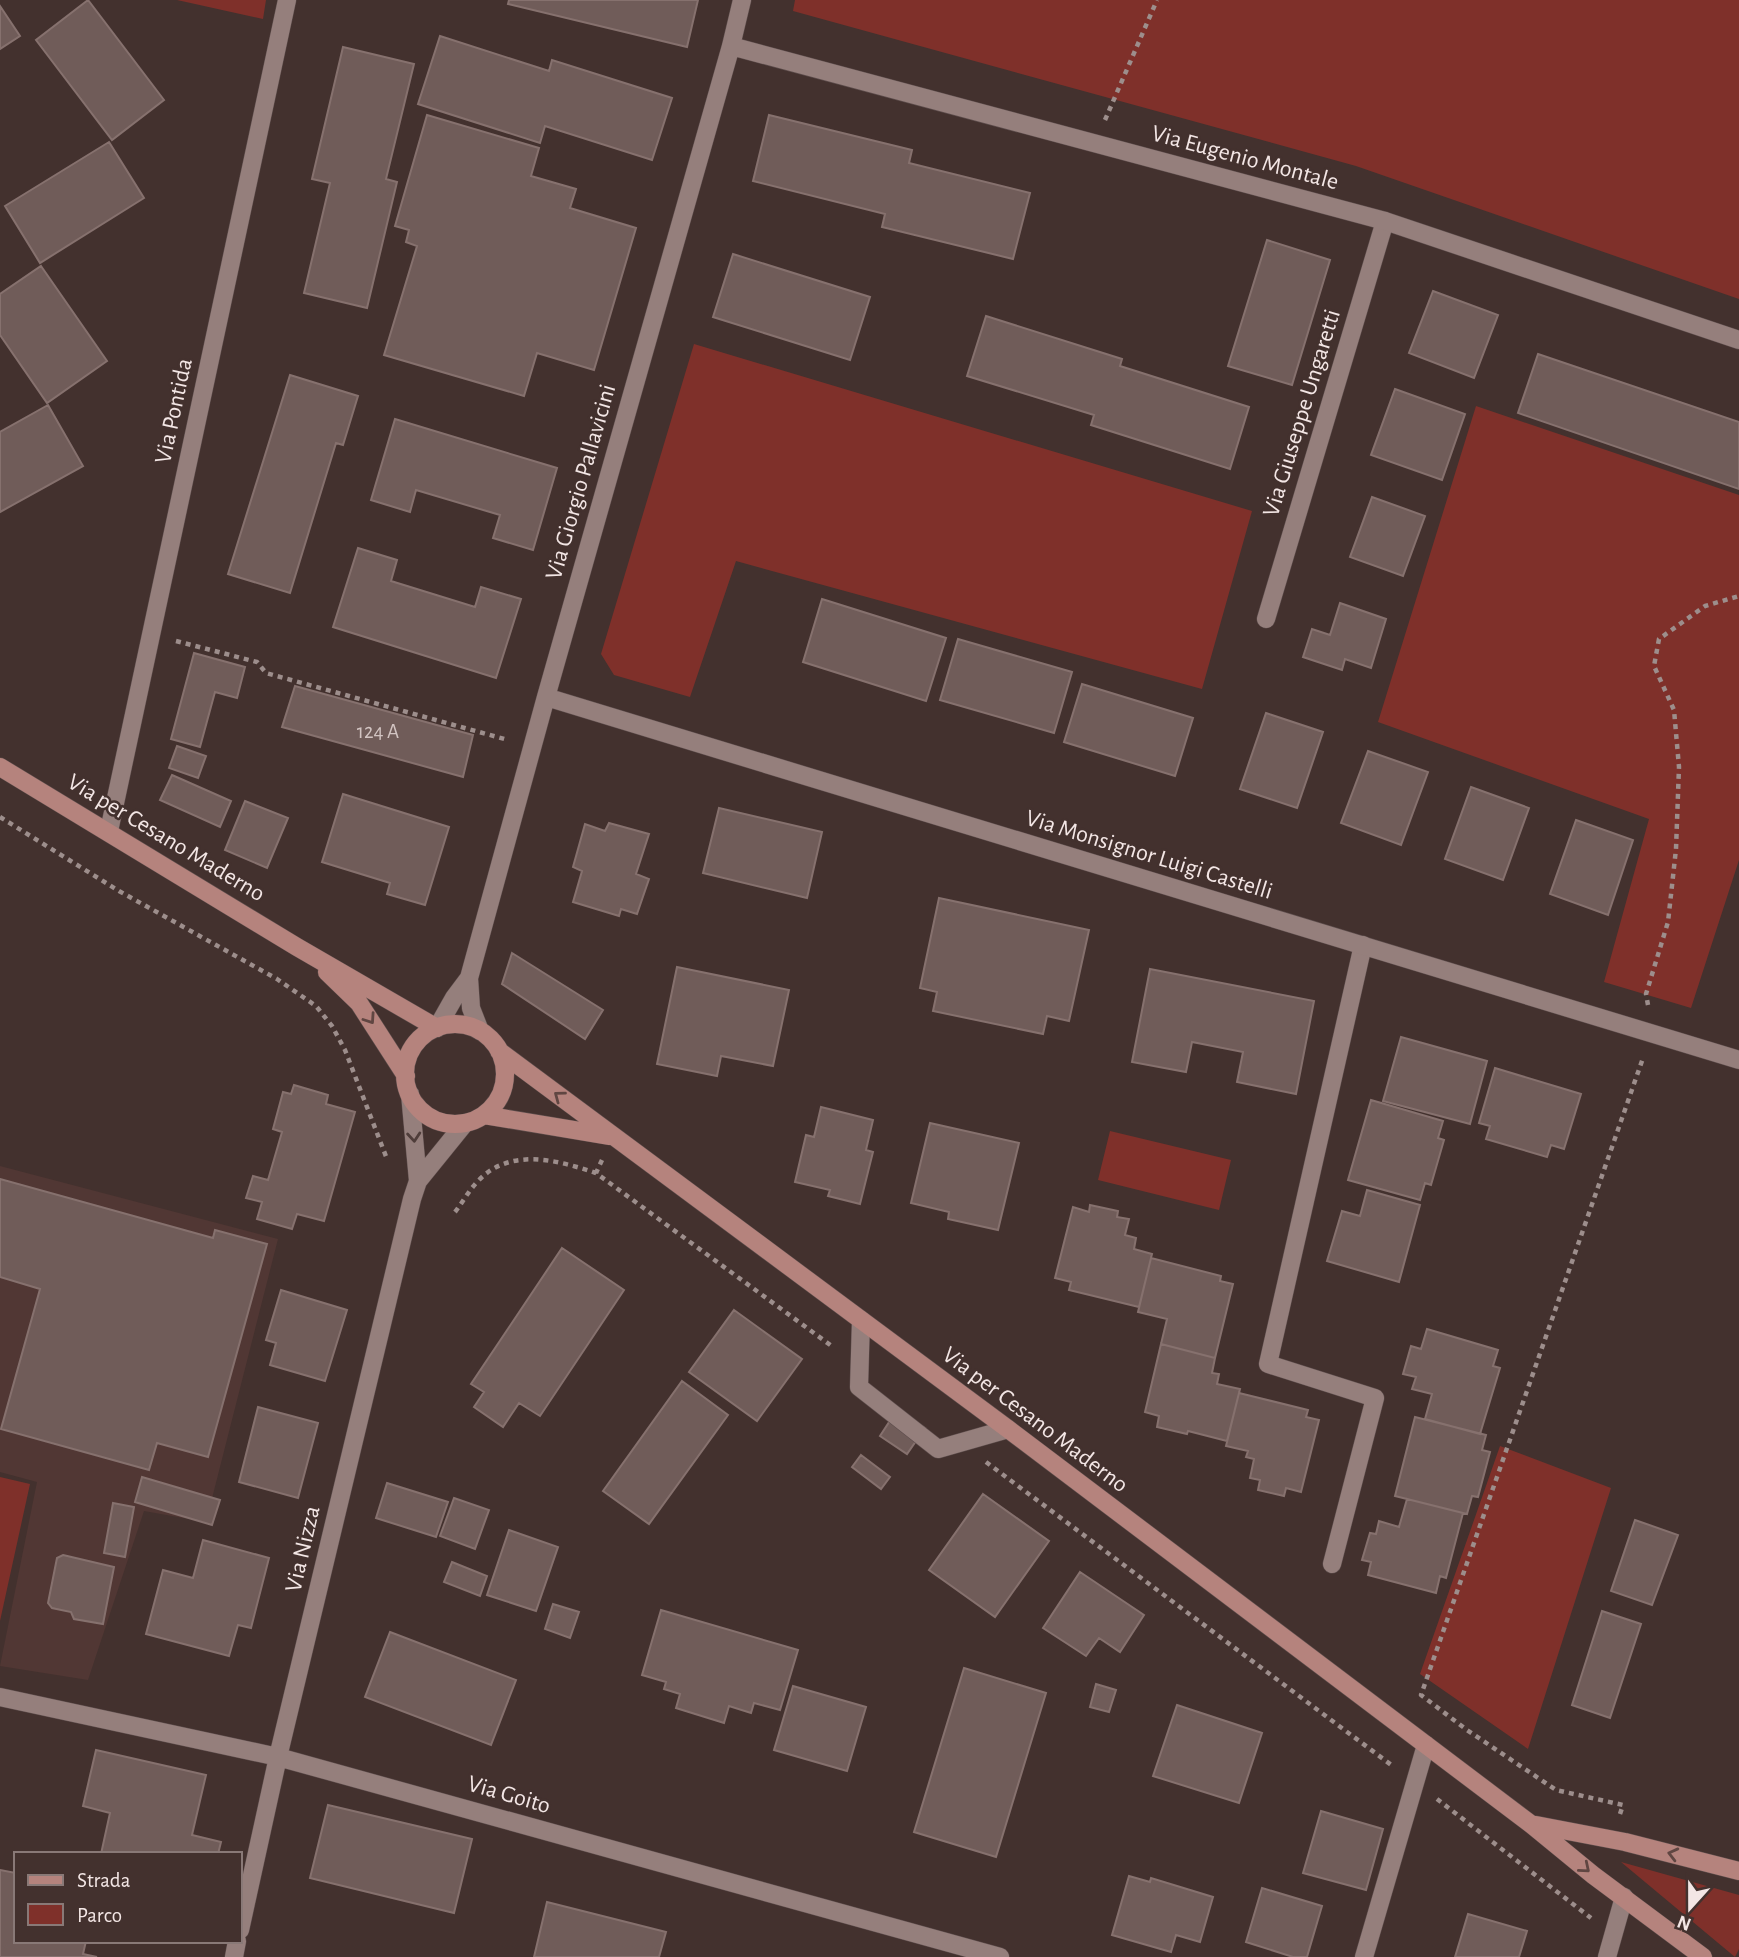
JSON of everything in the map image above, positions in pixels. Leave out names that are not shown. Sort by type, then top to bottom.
[{"type":"main road","name":"Via per Cesano Maderno","points":[[0,767],[438,1028]]},
{"type":"main road","name":"Via per Cesano Maderno","points":[[307,952],[359,1003],[406,1076]]},
{"type":"main road","points":[[459,1025],[480,1031],[494,1042],[505,1068],[505,1080],[497,1101],[485,1115],[465,1123],[443,1122],[432,1118],[422,1111],[410,1094],[406,1076],[407,1064],[415,1045],[429,1032],[438,1028],[459,1025]]},
{"type":"main road","name":"Via per Cesano Maderno","points":[[499,1051],[1008,1429],[1703,1957]]},
{"type":"main road","name":"Via per Cesano Maderno","points":[[485,1115],[613,1137]]},
{"type":"main road","name":"Via per Cesano Maderno","points":[[1532,1825],[1625,1842],[1739,1871]]},
{"type":"street","name":"Via Pontida","points":[[109,831],[287,0]]},
{"type":"street","name":"Via Giorgio Pallavicini","points":[[480,1031],[471,1008],[469,978],[742,0]]},
{"type":"street","name":"Via Eugenio Montale","points":[[731,46],[1385,221],[1739,340]]},
{"type":"street","name":"Via Giuseppe Ungaretti","points":[[1266,619],[1385,221]]},
{"type":"street","name":"Via Monsignor Luigi Castelli","points":[[546,697],[1739,1060]]},
{"type":"street","points":[[1332,1564],[1376,1398],[1268,1364],[1363,945]]},
{"type":"street","name":"Via Giorgio Pallavicini","points":[[438,1028],[454,998],[469,978]]},
{"type":"street","name":"Via Nizza","points":[[242,1921],[278,1757],[418,1181],[410,1094]]},
{"type":"street","name":"Via Nizza","points":[[418,1181],[465,1123]]},
{"type":"street","points":[[861,1320],[859,1387],[937,1449],[1008,1429]]},
{"type":"street","name":"Via Goito","points":[[0,1697],[278,1757],[1000,1957]]},
{"type":"street","points":[[1364,1957],[1426,1745]]},
{"type":"street","points":[[1607,1957],[1624,1897]]},
{"type":"path","points":[[1095,144],[1157,0]]},
{"type":"path","points":[[1609,1840],[1623,1805],[1556,1790],[1467,1730],[1421,1695],[1652,1033],[1646,994],[1668,922],[1676,849],[1679,767],[1674,710],[1654,666],[1659,639],[1705,606],[1739,596]]},
{"type":"path","points":[[152,635],[257,662],[267,673],[532,747]]},
{"type":"path","points":[[0,817],[119,891],[277,979],[316,1006],[332,1026],[345,1050],[388,1163]]},
{"type":"path","points":[[596,1173],[613,1137]]},
{"type":"path","points":[[456,1212],[477,1181],[493,1167],[512,1161],[533,1158],[555,1160],[596,1173],[859,1367]]},
{"type":"path","points":[[961,1443],[1416,1783],[1613,1935]]},
{"type":"path","points":[[1580,1908],[1593,1875]]},
{"type":"shaded area","points":[[0,1166],[278,1239],[206,1522],[144,1511],[88,1680],[0,1666],[37,1482],[0,1472]]},
{"type":"green space","points":[[177,0],[266,0],[263,19]]},
{"type":"green space","points":[[795,0],[1739,0],[1739,299],[1356,166],[793,11]]},
{"type":"green space","points":[[694,344],[1252,511],[1202,689],[736,561],[690,697],[614,675],[601,654]]},
{"type":"green space","points":[[1476,406],[1739,495],[1739,860],[1691,1008],[1604,982],[1649,819],[1378,722]]},
{"type":"green space","points":[[1110,1131],[1231,1160],[1219,1210],[1098,1180]]},
{"type":"green space","points":[[1500,1446],[1611,1488],[1528,1749],[1420,1674]]},
{"type":"green space","points":[[0,1477],[30,1484],[0,1621]]},
{"type":"green space","points":[[1621,1862],[1739,1895],[1739,1949],[1735,1957]]},
{"type":"building","points":[[88,0],[164,100],[112,140],[36,40]]},
{"type":"building","points":[[509,0],[698,0],[687,47],[508,4]]},
{"type":"building","points":[[0,6],[20,36],[0,49]]},
{"type":"building","points":[[440,36],[549,71],[552,60],[672,98],[652,160],[545,126],[540,143],[418,104]]},
{"type":"building","points":[[343,47],[414,64],[386,179],[397,182],[367,308],[304,293],[330,183],[312,179]]},
{"type":"building","points":[[427,115],[539,148],[531,176],[576,189],[570,208],[636,228],[594,370],[537,353],[524,396],[384,355],[417,246],[406,242],[409,230],[395,226]]},
{"type":"building","points":[[769,115],[912,150],[909,163],[1030,193],[1013,259],[882,227],[885,214],[753,181]]},
{"type":"building","points":[[109,142],[144,198],[40,263],[5,206]]},
{"type":"building","points":[[1267,240],[1330,260],[1292,385],[1228,366]]},
{"type":"building","points":[[733,254],[870,297],[850,360],[713,317]]},
{"type":"building","points":[[41,266],[107,361],[47,403],[0,335],[0,294]]},
{"type":"building","points":[[1433,291],[1498,315],[1474,378],[1409,353]]},
{"type":"building","points":[[986,316],[1122,359],[1120,366],[1249,407],[1230,469],[1091,425],[1094,415],[967,376]]},
{"type":"building","points":[[1538,354],[1739,422],[1739,489],[1518,413]]},
{"type":"building","points":[[290,375],[358,396],[343,445],[336,443],[290,593],[228,574]]},
{"type":"building","points":[[1395,389],[1465,414],[1442,480],[1371,455]]},
{"type":"building","points":[[48,405],[83,466],[0,512],[0,432]]},
{"type":"building","points":[[395,419],[557,468],[533,550],[493,538],[500,515],[416,490],[410,512],[371,500]]},
{"type":"building","points":[[1372,497],[1425,516],[1403,576],[1350,557]]},
{"type":"building","points":[[358,548],[397,560],[391,581],[475,607],[481,587],[521,599],[496,678],[333,627]]},
{"type":"building","points":[[822,599],[946,638],[926,701],[803,662]]},
{"type":"building","points":[[1340,603],[1386,619],[1371,668],[1345,659],[1342,670],[1303,657],[1312,629],[1330,635]]},
{"type":"building","points":[[958,639],[1072,672],[1054,733],[940,700]]},
{"type":"building","points":[[194,653],[245,667],[237,698],[215,692],[200,747],[171,739]]},
{"type":"building","points":[[1082,684],[1193,718],[1175,776],[1064,742]]},
{"type":"building","points":[[295,686],[473,735],[463,777],[282,727]]},
{"type":"building","points":[[1266,713],[1323,732],[1297,808],[1240,789]]},
{"type":"building","points":[[177,746],[206,756],[198,778],[169,768]]},
{"type":"building","points":[[1368,751],[1428,772],[1401,845],[1341,823]]},
{"type":"building","points":[[172,775],[231,801],[220,827],[160,800]]},
{"type":"building","points":[[1471,787],[1529,808],[1503,880],[1445,859]]},
{"type":"building","points":[[343,794],[449,827],[425,905],[387,894],[390,883],[322,862]]},
{"type":"building","points":[[245,801],[288,818],[267,868],[225,850]]},
{"type":"building","points":[[719,808],[822,832],[807,898],[703,873]]},
{"type":"building","points":[[1576,820],[1633,840],[1608,915],[1550,894]]},
{"type":"building","points":[[609,823],[649,834],[636,874],[649,879],[637,914],[621,909],[619,916],[573,902],[582,871],[573,867],[585,824],[605,831]]},
{"type":"building","points":[[939,898],[1089,930],[1069,1021],[1047,1016],[1043,1034],[933,1011],[937,992],[920,988]]},
{"type":"building","points":[[512,953],[603,1010],[585,1039],[502,984]]},
{"type":"building","points":[[677,967],[789,990],[773,1066],[721,1056],[717,1076],[657,1064]]},
{"type":"building","points":[[1150,969],[1314,1001],[1296,1094],[1237,1082],[1243,1052],[1192,1042],[1186,1072],[1132,1062]]},
{"type":"building","points":[[1401,1037],[1487,1061],[1470,1124],[1383,1101]]},
{"type":"building","points":[[1495,1068],[1581,1094],[1564,1149],[1551,1145],[1547,1157],[1486,1139],[1490,1126],[1479,1123]]},
{"type":"building","points":[[294,1085],[328,1095],[326,1104],[355,1112],[324,1221],[297,1214],[292,1229],[257,1219],[262,1202],[246,1198],[253,1176],[268,1180],[282,1132],[273,1129],[283,1092],[291,1094]]},
{"type":"building","points":[[1371,1100],[1443,1121],[1438,1138],[1444,1140],[1431,1185],[1425,1183],[1420,1200],[1348,1180]]},
{"type":"building","points":[[821,1107],[873,1120],[866,1150],[873,1152],[860,1204],[828,1196],[830,1190],[795,1182],[806,1135],[814,1137]]},
{"type":"building","points":[[930,1123],[1019,1143],[998,1230],[948,1219],[949,1212],[911,1203]]},
{"type":"building","points":[[0,1179],[213,1238],[215,1230],[267,1244],[208,1457],[157,1443],[149,1470],[1,1429],[40,1289],[0,1277]]},
{"type":"building","points":[[1367,1190],[1420,1205],[1399,1282],[1327,1261],[1342,1211],[1360,1216]]},
{"type":"building","points":[[1090,1205],[1118,1211],[1117,1217],[1129,1219],[1125,1235],[1136,1238],[1134,1249],[1152,1254],[1139,1307],[1069,1290],[1071,1282],[1055,1278],[1073,1207],[1089,1212]]},
{"type":"building","points":[[562,1248],[624,1290],[540,1416],[519,1403],[503,1427],[474,1407],[484,1392],[471,1384]]},
{"type":"building","points":[[1151,1258],[1221,1276],[1220,1281],[1233,1284],[1215,1358],[1161,1344],[1167,1319],[1138,1312]]},
{"type":"building","points":[[281,1290],[347,1310],[325,1381],[270,1365],[276,1343],[266,1340]]},
{"type":"building","points":[[734,1310],[802,1359],[757,1421],[689,1372]]},
{"type":"building","points":[[1427,1329],[1498,1350],[1493,1366],[1500,1368],[1480,1434],[1425,1419],[1432,1394],[1412,1389],[1416,1377],[1403,1374],[1411,1346],[1421,1349]]},
{"type":"building","points":[[1161,1344],[1215,1358],[1212,1373],[1219,1374],[1217,1384],[1240,1389],[1227,1441],[1188,1431],[1187,1434],[1157,1427],[1159,1416],[1145,1412]]},
{"type":"building","points":[[682,1381],[728,1415],[649,1524],[603,1491]]},
{"type":"building","points":[[1239,1393],[1308,1410],[1306,1417],[1319,1420],[1301,1492],[1286,1488],[1284,1496],[1258,1490],[1260,1480],[1250,1478],[1254,1459],[1246,1457],[1248,1451],[1226,1446]]},
{"type":"building","points":[[258,1407],[318,1423],[298,1498],[239,1482]]},
{"type":"building","points":[[897,1410],[925,1428],[907,1454],[880,1436]]},
{"type":"building","points":[[1415,1417],[1486,1435],[1482,1450],[1490,1452],[1478,1497],[1472,1496],[1467,1514],[1395,1496]]},
{"type":"building","points":[[861,1455],[890,1477],[881,1489],[852,1467]]},
{"type":"building","points":[[142,1477],[220,1500],[212,1525],[135,1502]]},
{"type":"building","points":[[387,1483],[448,1502],[436,1537],[376,1518]]},
{"type":"building","points":[[983,1494],[1049,1541],[995,1617],[929,1570]]},
{"type":"building","points":[[454,1498],[489,1510],[475,1549],[440,1536]]},
{"type":"building","points":[[1407,1499],[1463,1513],[1446,1578],[1440,1576],[1436,1593],[1368,1575],[1371,1562],[1362,1560],[1370,1533],[1376,1534],[1379,1521],[1399,1527]]},
{"type":"building","points":[[113,1503],[134,1507],[125,1557],[104,1553]]},
{"type":"building","points":[[1635,1520],[1678,1535],[1652,1605],[1611,1591]]},
{"type":"building","points":[[509,1530],[558,1547],[536,1611],[487,1595]]},
{"type":"building","points":[[203,1540],[269,1558],[251,1628],[238,1625],[229,1656],[146,1634],[163,1570],[193,1578]]},
{"type":"building","points":[[63,1555],[114,1567],[103,1624],[74,1619],[71,1612],[52,1608],[48,1603],[57,1558]]},
{"type":"building","points":[[452,1562],[487,1576],[480,1596],[444,1582]]},
{"type":"building","points":[[1080,1572],[1144,1615],[1120,1652],[1099,1638],[1086,1656],[1043,1628]]},
{"type":"building","points":[[553,1604],[579,1612],[570,1638],[545,1629]]},
{"type":"building","points":[[661,1610],[798,1650],[780,1710],[754,1703],[751,1713],[729,1706],[724,1723],[676,1708],[680,1694],[664,1689],[666,1682],[642,1675]]},
{"type":"building","points":[[1602,1611],[1641,1624],[1610,1718],[1572,1705]]},
{"type":"building","points":[[390,1632],[516,1680],[491,1745],[365,1697]]},
{"type":"building","points":[[964,1668],[1046,1693],[996,1857],[914,1832]]},
{"type":"building","points":[[1096,1684],[1116,1690],[1109,1712],[1090,1707]]},
{"type":"building","points":[[793,1686],[866,1707],[847,1771],[774,1750]]},
{"type":"building","points":[[1177,1705],[1262,1733],[1239,1803],[1153,1776]]},
{"type":"building","points":[[96,1750],[206,1775],[192,1835],[221,1842],[218,1852],[101,1852],[110,1813],[83,1806]]},
{"type":"building","points":[[328,1805],[472,1839],[454,1913],[310,1878]]},
{"type":"building","points":[[1321,1811],[1383,1829],[1366,1890],[1303,1873]]},
{"type":"building","points":[[0,1870],[14,1873],[14,1943],[86,1943],[83,1954],[97,1957],[0,1957]]},
{"type":"building","points":[[1129,1876],[1150,1882],[1151,1878],[1213,1897],[1200,1942],[1176,1935],[1171,1952],[1112,1935]]},
{"type":"building","points":[[1262,1888],[1322,1906],[1307,1957],[1293,1957],[1246,1942]]},
{"type":"building","points":[[547,1902],[666,1932],[659,1957],[534,1957]]},
{"type":"building","points":[[1468,1914],[1527,1931],[1519,1957],[1455,1957]]}]
